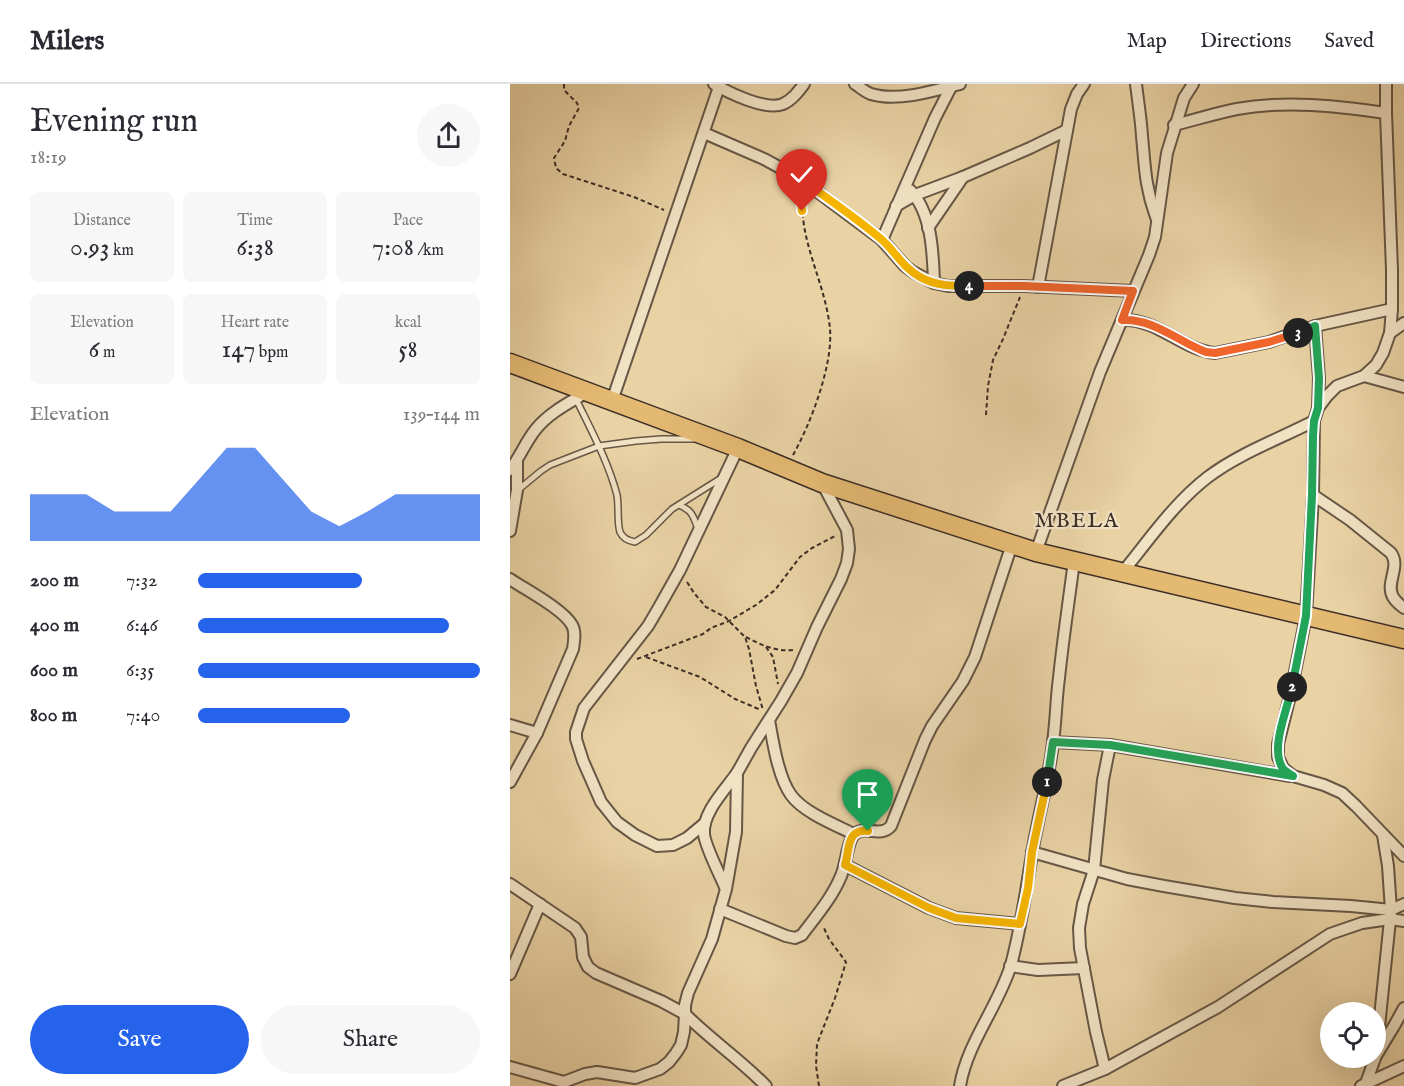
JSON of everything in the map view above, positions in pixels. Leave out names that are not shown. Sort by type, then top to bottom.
[{"type":"highway","points":[[510,363],[581,395],[612,401],[738,448],[822,483],[1036,552],[1404,639]]},
{"type":"street","points":[[612,401],[704,133],[717,85],[771,106],[782,104],[794,97],[804,84]]},
{"type":"street","points":[[855,84],[869,93],[896,97],[956,85]]},
{"type":"street","points":[[1038,287],[1071,109],[1084,84]]},
{"type":"street","points":[[1136,84],[1146,181],[1157,218]]},
{"type":"street","points":[[1036,552],[1100,372],[1149,255],[1155,237],[1167,153],[1184,98],[1193,84]]},
{"type":"street","points":[[1318,408],[1337,386],[1364,376],[1376,365],[1390,333],[1392,270],[1386,84]]},
{"type":"street","points":[[882,240],[935,118],[956,85]]},
{"type":"street","points":[[1174,126],[1236,109],[1278,105],[1386,112]]},
{"type":"street","points":[[896,206],[915,195],[963,177],[1068,130]]},
{"type":"street","points":[[704,133],[764,159],[799,178],[882,240],[904,266],[921,278],[934,283],[948,286],[1024,286],[1133,291]]},
{"type":"street","points":[[928,228],[963,177]]},
{"type":"street","points":[[905,184],[915,195],[922,208],[928,228],[934,283]]},
{"type":"street","points":[[1122,320],[1139,320],[1206,352],[1215,353],[1269,342],[1315,326],[1392,309]]},
{"type":"street","points":[[1390,333],[1404,323]]},
{"type":"street","points":[[1293,776],[1283,768],[1278,757],[1278,744],[1306,616],[1314,421],[1318,408],[1319,378],[1315,326]]},
{"type":"street","points":[[1364,376],[1404,387]]},
{"type":"street","points":[[510,470],[536,429],[562,406],[581,395]]},
{"type":"street","points":[[1122,573],[1171,513],[1208,477],[1232,461],[1314,421]]},
{"type":"street","points":[[705,823],[687,838],[673,844],[657,846],[617,822],[601,802],[583,760],[576,732],[584,708],[648,626],[680,570],[738,448]]},
{"type":"street","points":[[510,531],[517,490],[517,460]]},
{"type":"street","points":[[726,889],[704,836],[705,823],[710,811],[782,701],[842,579],[847,563],[848,530],[822,483]]},
{"type":"street","points":[[1312,495],[1350,520],[1391,553],[1396,564],[1391,593],[1404,608]]},
{"type":"street","points":[[720,909],[786,936],[795,938],[802,935],[832,894],[842,875],[849,843],[854,834],[861,830],[884,832],[888,830],[932,726],[963,681],[975,657],[1012,544]]},
{"type":"street","points":[[960,1086],[965,1065],[998,998],[1010,966],[1028,888],[1032,852],[1053,742],[1058,680],[1074,561]]},
{"type":"street","points":[[510,579],[555,608],[573,626],[575,636],[573,649],[537,733],[510,782]]},
{"type":"street","points":[[769,720],[781,775],[791,796],[808,811],[854,834]]},
{"type":"street","points":[[510,725],[537,733]]},
{"type":"street","points":[[1053,742],[1110,745],[1293,776],[1324,785],[1342,793],[1404,856]]},
{"type":"street","points":[[1105,1070],[1080,948],[1079,928],[1083,904],[1094,870],[1103,780],[1110,745]]},
{"type":"street","points":[[510,1067],[564,1082],[597,1072],[635,1078],[660,1069],[676,1053],[681,1045],[684,1032],[688,993],[712,939],[726,889],[736,832],[737,773]]},
{"type":"street","points":[[1381,1002],[1391,914],[1388,866],[1383,835]]},
{"type":"street","points":[[1032,852],[1094,870],[1164,886],[1235,898],[1351,906],[1391,914],[1404,921]]},
{"type":"street","points":[[845,865],[947,915],[956,918],[1020,924]]},
{"type":"street","points":[[510,884],[575,928],[580,937],[583,957],[588,967],[596,973],[685,1014],[766,1086]]},
{"type":"street","points":[[510,974],[540,904]]},
{"type":"street","points":[[1063,1086],[1105,1070],[1218,1007],[1330,934],[1391,914],[1404,904]]},
{"type":"street","points":[[1010,966],[1038,970],[1084,968]]},
{"type":"street","points":[[1386,1039],[1404,1008]]},
{"type":"street","points":[[1364,1085],[1404,1066]]},
{"type":"street","points":[[1364,1085],[1370,1068]]},
{"type":"lane","points":[[581,395],[610,472],[617,497],[619,530],[622,536],[635,542],[646,535],[672,509],[723,476]]},
{"type":"lane","points":[[517,490],[550,465],[599,446],[661,439],[713,439]]},
{"type":"lane","points":[[679,505],[689,509],[693,514],[698,529]]},
{"type":"path","points":[[564,84],[564,90],[579,108],[569,126],[565,141],[554,158],[556,168],[562,174],[634,197],[675,215]]},
{"type":"path","points":[[786,468],[811,418],[824,374],[830,340],[827,310],[805,235],[799,178]]},
{"type":"path","points":[[986,415],[993,360],[1024,286]]},
{"type":"path","points":[[617,666],[703,634],[729,621],[756,605],[775,590],[800,557],[827,539],[848,530]]},
{"type":"path","points":[[680,570],[706,607],[729,621],[745,637],[765,647],[786,651],[809,648]]},
{"type":"path","points":[[644,656],[700,677],[735,699],[763,711],[745,637]]},
{"type":"path","points":[[765,647],[772,657],[782,701]]},
{"type":"path","points":[[819,1086],[816,1066],[817,1044],[846,962],[825,931],[820,911]]},
{"type":"district","name":"MBELA","points":[[1077,520]]},
{"type":"route","points":[[802,211],[799,178],[882,240],[913,273],[934,283],[948,286],[1024,286],[1133,291],[1122,320],[1139,320],[1206,352],[1215,353],[1269,342],[1315,326],[1319,378],[1318,408],[1313,436],[1306,616],[1278,744],[1278,757],[1283,768],[1293,776],[1110,745],[1053,742],[1020,924],[956,918],[929,908],[845,865],[849,843],[854,834],[861,830],[868,831]]}]
